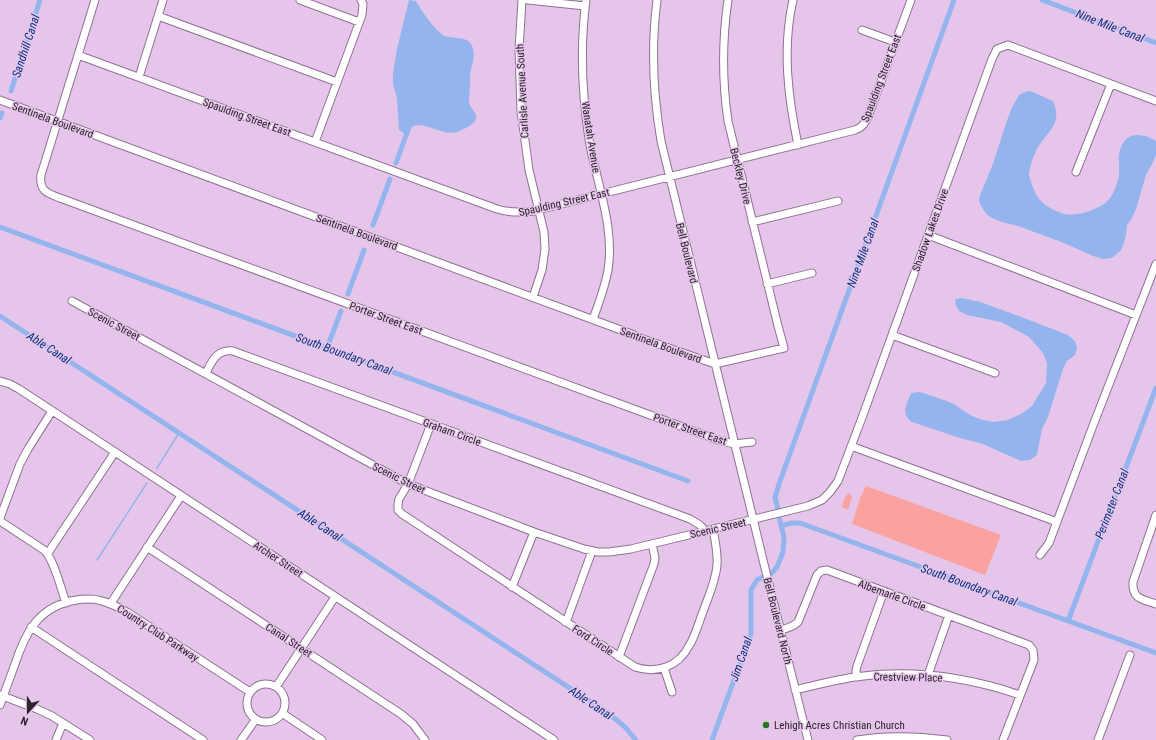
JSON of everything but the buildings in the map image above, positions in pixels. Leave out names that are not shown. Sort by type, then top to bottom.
[{"type":"street","points":[[58,122],[95,0]]},
{"type":"street","points":[[139,77],[163,0]]},
{"type":"street","points":[[300,0],[359,22]]},
{"type":"street","points":[[315,142],[363,10],[362,0]]},
{"type":"street","name":"Carlisle Avenue South","points":[[522,0],[519,50],[521,111],[529,170],[545,237],[545,256],[533,297]]},
{"type":"street","points":[[528,0],[585,3]]},
{"type":"street","name":"Bell Boulevard","points":[[657,0],[653,38],[654,86],[658,122],[669,177],[749,502]]},
{"type":"street","name":"Beckley Drive","points":[[715,364],[784,348],[728,121],[723,78],[723,57],[728,0]]},
{"type":"street","points":[[793,0],[788,40],[787,64],[790,105],[798,144]]},
{"type":"street","name":"Spaulding Street East","points":[[78,55],[507,212],[523,212],[601,194],[861,128],[869,114],[911,0]]},
{"type":"street","name":"Wanatah Avenue","points":[[585,3],[583,41],[584,91],[589,140],[609,239],[609,257],[606,281],[593,320]]},
{"type":"street","points":[[158,16],[337,82]]},
{"type":"street","points":[[862,30],[895,42]]},
{"type":"street","name":"Shadow Lakes Drive","points":[[753,519],[808,506],[822,500],[838,481],[992,59],[997,50],[1008,45],[1156,101]]},
{"type":"street","points":[[1076,172],[1111,84]]},
{"type":"street","name":"Sentinela Boulevard","points":[[0,100],[643,339],[715,364]]},
{"type":"street","name":"Porter Street East","points":[[58,122],[40,181],[41,186],[45,191],[60,198],[710,438],[734,444],[752,442]]},
{"type":"street","points":[[752,222],[838,201]]},
{"type":"street","points":[[928,235],[1136,315]]},
{"type":"street","points":[[1040,555],[1049,543],[1156,264]]},
{"type":"street","points":[[767,284],[812,274]]},
{"type":"street","name":"Scenic Street","points":[[72,301],[408,484],[567,544],[592,551],[620,551],[753,519]]},
{"type":"street","points":[[892,335],[995,373]]},
{"type":"street","name":"Graham Circle","points":[[206,373],[210,364],[217,355],[228,350],[233,351],[690,519],[700,525],[705,531]]},
{"type":"street","name":"Archer Street","points":[[0,381],[10,384],[52,411],[554,740]]},
{"type":"street","points":[[52,411],[20,464],[0,519],[48,553],[66,603]]},
{"type":"street","points":[[408,484],[431,424]]},
{"type":"street","points":[[851,446],[1057,522]]},
{"type":"street","points":[[48,553],[115,452]]},
{"type":"street","name":"Ford Circle","points":[[408,484],[398,504],[398,509],[402,514],[630,664],[651,670],[664,668]]},
{"type":"street","points":[[111,603],[181,496]]},
{"type":"street","name":"Bell Boulevard North","points":[[749,502],[808,740]]},
{"type":"street","points":[[1156,515],[1133,582],[1133,590],[1139,598],[1156,604]]},
{"type":"street","points":[[672,692],[664,668],[681,657],[689,646],[717,570],[717,556],[713,529]]},
{"type":"street","points":[[512,587],[534,532]]},
{"type":"street","points":[[619,657],[654,564],[655,558],[652,544]]},
{"type":"street","name":"Canal Street","points":[[147,547],[405,717],[417,728],[426,740]]},
{"type":"street","points":[[565,622],[592,551]]},
{"type":"street","name":"Albemarle Circle","points":[[781,630],[795,626],[817,575],[821,571],[827,570],[1030,645],[1034,650],[1034,660],[1020,695]]},
{"type":"street","points":[[856,677],[857,666],[884,591]]},
{"type":"street","points":[[276,687],[336,597]]},
{"type":"street","name":"Country Club Parkway","points":[[0,705],[22,644],[31,627],[52,608],[77,600],[104,601],[111,603],[250,692]]},
{"type":"street","points":[[928,675],[949,615]]},
{"type":"street","points":[[31,627],[203,740]]},
{"type":"street","points":[[1098,740],[1130,656]]},
{"type":"street","name":"Crestview Place","points":[[795,690],[856,677],[890,674],[928,675],[962,680],[1003,689],[1020,695]]},
{"type":"street","points":[[265,684],[276,687],[284,696],[284,708],[282,713],[273,720],[267,722],[256,719],[248,710],[247,698],[250,692],[259,685],[265,684]]},
{"type":"street","points":[[1003,740],[1020,695]]},
{"type":"street","points":[[2,696],[37,709],[63,722],[90,740]]},
{"type":"street","points":[[282,713],[322,740]]},
{"type":"street","points":[[242,740],[256,719]]},
{"type":"street","points":[[56,740],[63,722]]},
{"type":"street","points":[[857,740],[897,736],[947,740]]},
{"type":"shaded area","points":[[866,486],[1001,535],[985,575],[852,524],[860,498]]},
{"type":"shaded area","points":[[849,493],[852,497],[848,510],[842,507],[844,499]]},
{"type":"water","points":[[409,0],[416,1],[421,10],[437,30],[445,36],[469,41],[473,48],[474,55],[470,74],[469,100],[476,118],[472,124],[460,131],[448,133],[419,125],[413,126],[407,135],[399,130],[397,98],[393,84],[393,73],[397,49]]},
{"type":"water","points":[[1030,91],[1053,101],[1056,119],[1036,151],[1029,172],[1030,181],[1038,198],[1048,207],[1061,213],[1079,214],[1090,211],[1100,207],[1110,198],[1119,178],[1119,154],[1124,141],[1138,135],[1156,141],[1156,155],[1146,175],[1136,209],[1127,225],[1124,243],[1121,250],[1112,258],[1103,259],[1093,256],[1064,243],[994,219],[987,215],[981,206],[979,201],[980,195],[993,164],[1012,107],[1019,95]]},
{"type":"water","points":[[962,298],[980,302],[1024,318],[1068,335],[1075,341],[1077,348],[1075,355],[1067,361],[1063,369],[1048,417],[1042,429],[1037,455],[1030,460],[1021,461],[983,444],[912,422],[906,416],[906,405],[911,393],[920,392],[952,403],[972,416],[983,420],[994,422],[1008,420],[1021,414],[1032,406],[1046,383],[1047,363],[1043,353],[1029,337],[1001,322],[967,315],[959,311],[955,301],[956,299]]},
{"type":"waterway","name":"Sandhill Canal","points":[[11,91],[40,0]]},
{"type":"waterway","name":"Nine Mile Canal","points":[[778,509],[775,498],[779,484],[954,0]]},
{"type":"waterway","name":"Nine Mile Canal","points":[[1042,0],[1156,43]]},
{"type":"waterway","name":"Sandhill Canal","points":[[0,118],[2,113]]},
{"type":"waterway","points":[[396,163],[408,130]]},
{"type":"waterway","points":[[373,225],[390,179]]},
{"type":"waterway","name":"South Boundary Canal","points":[[0,227],[688,481]]},
{"type":"waterway","points":[[348,294],[364,250]]},
{"type":"waterway","points":[[327,348],[341,311]]},
{"type":"waterway","name":"Able Canal","points":[[0,316],[608,713],[625,727],[636,740]]},
{"type":"waterway","name":"Perimeter Canal","points":[[1068,621],[1156,388]]},
{"type":"waterway","points":[[157,468],[179,433]]},
{"type":"waterway","points":[[97,560],[147,483]]},
{"type":"waterway","name":"Jim Canal","points":[[712,740],[751,634],[751,590],[757,580],[773,572],[777,567],[783,552],[784,537],[779,517]]},
{"type":"waterway","name":"South Boundary Canal","points":[[781,526],[791,523],[800,523],[1156,653]]},
{"type":"place","name":"Lehigh Acres Christian Church","points":[[766,725]]}]
